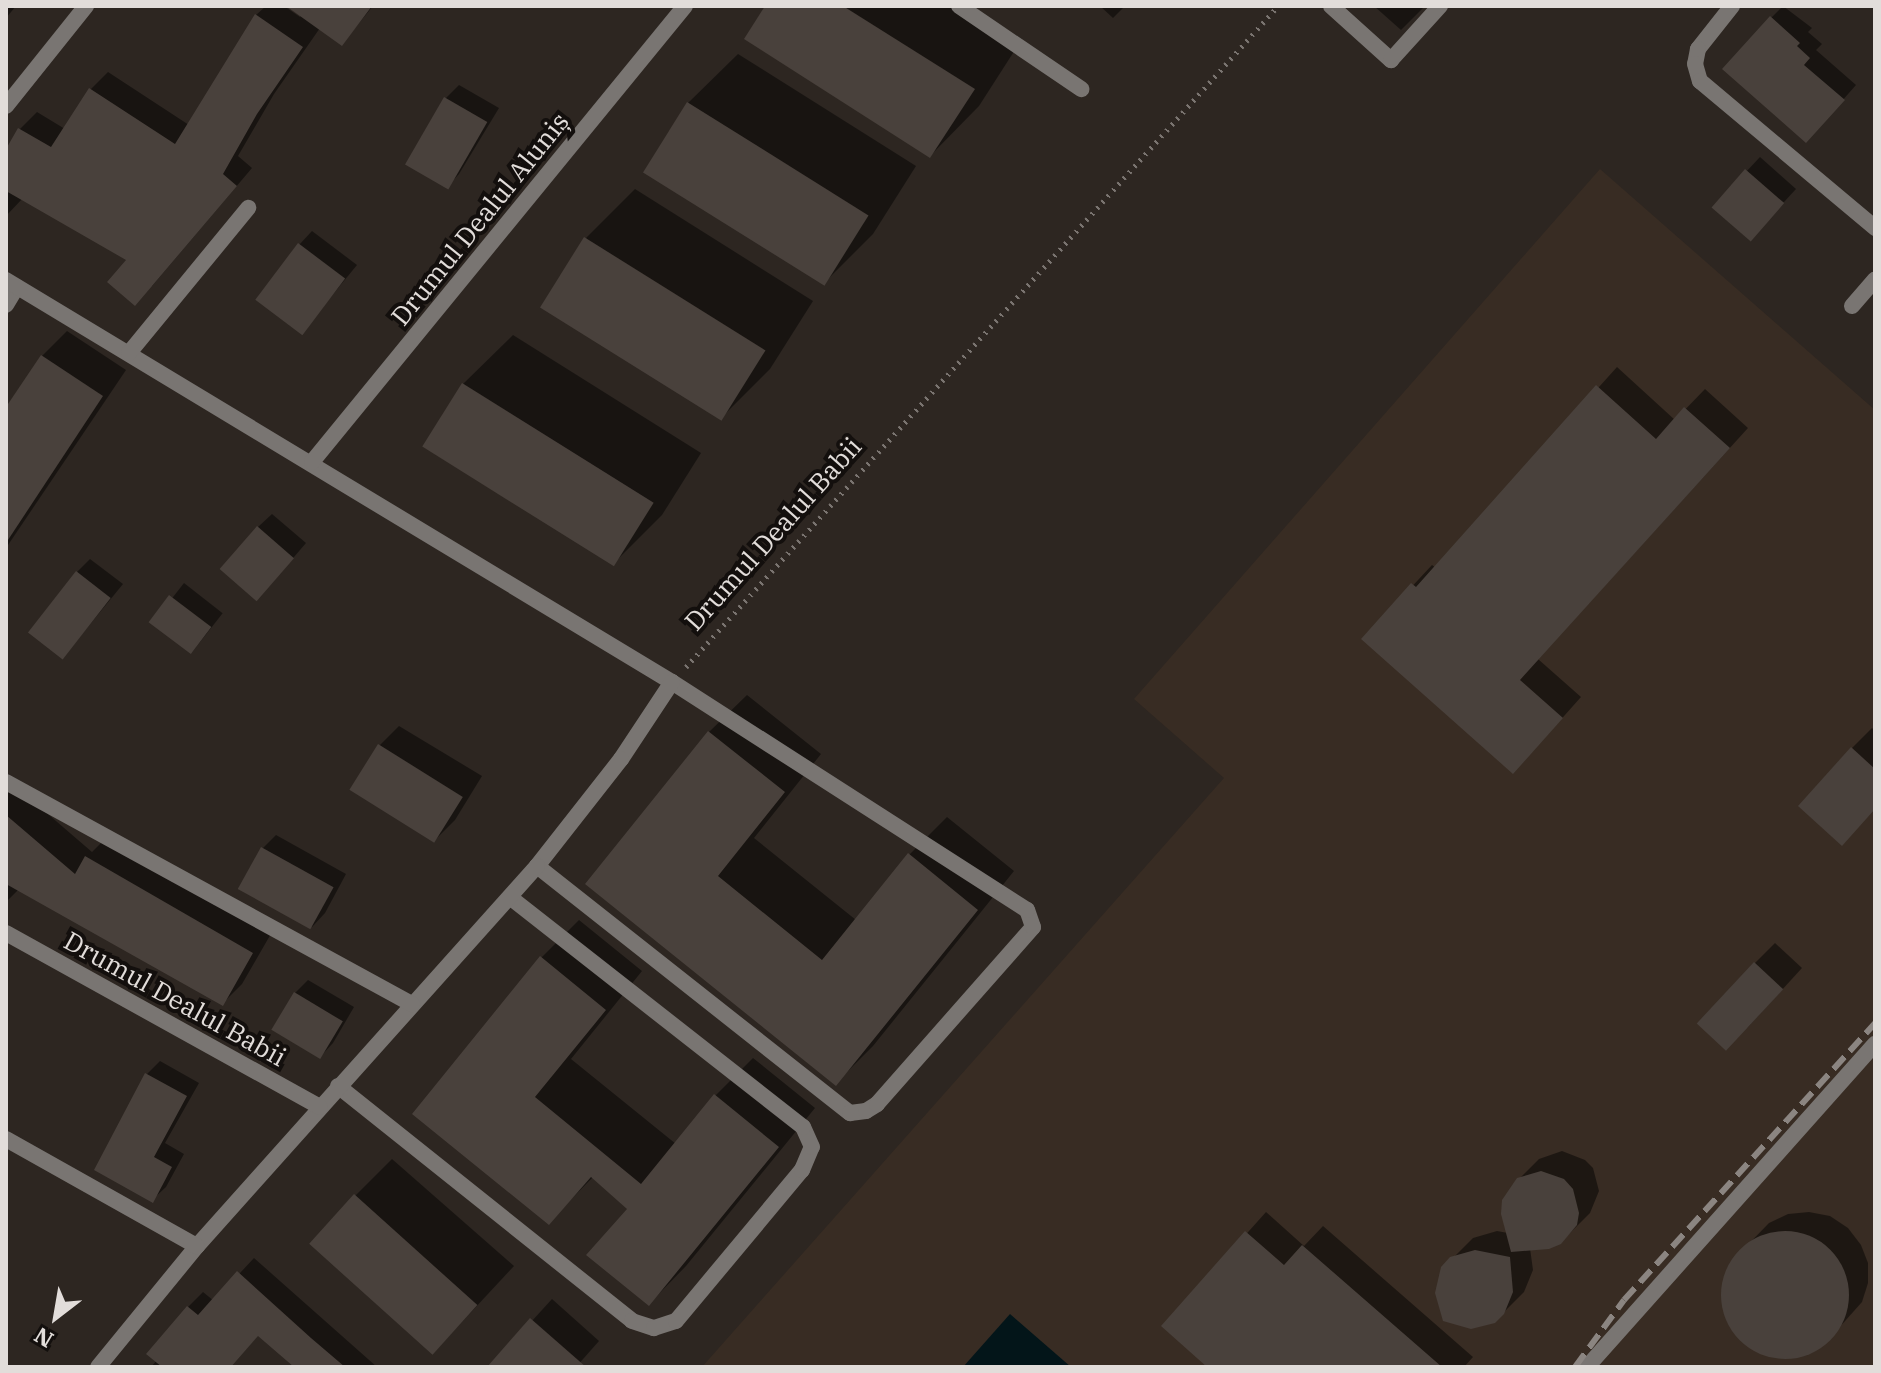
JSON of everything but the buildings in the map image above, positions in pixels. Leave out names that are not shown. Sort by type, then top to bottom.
[{"type":"street","points":[[6,106],[86,6]]},
{"type":"street","name":"Drumul Dealul Aluniș","points":[[312,462],[685,6]]},
{"type":"street","points":[[959,6],[1081,89]]},
{"type":"street","points":[[1331,6],[1391,60],[1440,6]]},
{"type":"street","points":[[1732,6],[1698,49],[1695,64],[1700,81],[1875,228]]},
{"type":"street","points":[[129,353],[248,208]]},
{"type":"street","points":[[1852,306],[1875,280]]},
{"type":"street","points":[[6,305],[12,283],[312,462],[672,682],[1027,910],[1033,927],[877,1104],[866,1111],[850,1113],[537,866]]},
{"type":"street","points":[[98,1367],[197,1246],[537,866],[621,759],[672,682]]},
{"type":"street","points":[[6,782],[412,1004]]},
{"type":"street","points":[[338,1086],[632,1321],[654,1328],[676,1321],[802,1170],[812,1147],[803,1127],[510,897]]},
{"type":"street","name":"Drumul Dealul Babii","points":[[6,933],[320,1107]]},
{"type":"street","points":[[1587,1367],[1875,1044]]},
{"type":"street","points":[[6,1139],[197,1246]]},
{"type":"path","name":"Drumul Dealul Babii","points":[[672,682],[1278,6]]},
{"type":"shaded area","points":[[1600,169],[1875,410],[1875,1367],[702,1367],[1224,778],[1134,699]]},
{"type":"shaded area","points":[[1010,1314],[1071,1367],[963,1367]]},
{"type":"railway","points":[[1575,1367],[1624,1300],[1875,1023]]}]
